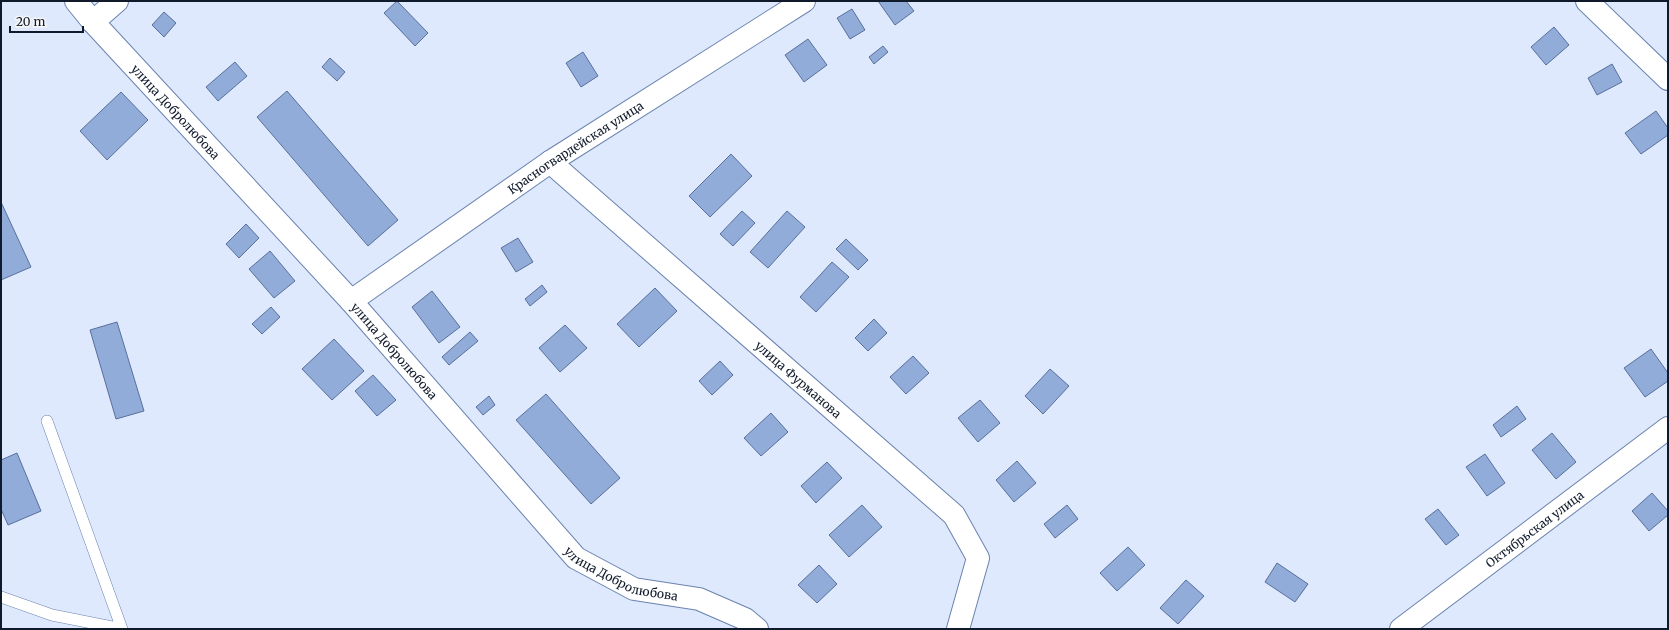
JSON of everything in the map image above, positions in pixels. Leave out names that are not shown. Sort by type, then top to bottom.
[{"type":"street","name":"улица Добролюбова","points":[[76,1],[93,22],[351,301],[576,558],[634,590],[699,600],[745,619],[757,629]]},
{"type":"street","points":[[93,22],[117,1]]},
{"type":"street","name":"Красногвардейская улица","points":[[351,301],[550,162],[804,1]]},
{"type":"street","points":[[1587,1],[1668,79]]},
{"type":"street","name":"улица Фурманова","points":[[550,162],[954,515],[978,558],[958,629]]},
{"type":"street","name":"Октябрьская улица","points":[[1401,629],[1668,428]]},
{"type":"lane","points":[[47,421],[122,629]]},
{"type":"lane","points":[[1,597],[52,615],[122,629]]},
{"type":"building","points":[[397,1],[428,33],[415,46],[384,13]]},
{"type":"building","points":[[878,1],[906,1],[914,11],[895,25]]},
{"type":"building","points":[[852,9],[865,30],[850,39],[837,18]]},
{"type":"building","points":[[164,12],[176,23],[164,37],[152,25]]},
{"type":"building","points":[[1554,27],[1569,45],[1546,65],[1531,47]]},
{"type":"building","points":[[808,39],[827,65],[804,82],[785,55]]},
{"type":"building","points":[[883,46],[888,52],[874,64],[869,57]]},
{"type":"building","points":[[583,52],[598,76],[581,87],[566,63]]},
{"type":"building","points":[[330,58],[345,72],[337,81],[322,67]]},
{"type":"building","points":[[235,62],[247,76],[218,101],[206,87]]},
{"type":"building","points":[[1612,64],[1622,82],[1597,95],[1588,78]]},
{"type":"building","points":[[287,91],[398,220],[368,246],[257,117]]},
{"type":"building","points":[[121,92],[148,120],[107,160],[80,131]]},
{"type":"building","points":[[1656,111],[1668,128],[1668,135],[1641,154],[1625,133]]},
{"type":"building","points":[[731,154],[752,176],[710,217],[689,196]]},
{"type":"building","points":[[1,202],[31,267],[1,280]]},
{"type":"building","points":[[742,211],[755,223],[733,246],[720,234]]},
{"type":"building","points":[[787,211],[805,227],[768,268],[750,252]]},
{"type":"building","points":[[246,224],[259,238],[239,258],[226,244]]},
{"type":"building","points":[[518,238],[533,262],[516,272],[501,248]]},
{"type":"building","points":[[846,239],[868,260],[858,270],[836,249]]},
{"type":"building","points":[[270,251],[295,281],[274,298],[249,269]]},
{"type":"building","points":[[832,262],[849,277],[816,312],[800,297]]},
{"type":"building","points":[[542,285],[547,292],[530,306],[525,299]]},
{"type":"building","points":[[655,288],[677,311],[639,347],[617,324]]},
{"type":"building","points":[[432,291],[460,327],[439,343],[412,307]]},
{"type":"building","points":[[271,307],[280,317],[262,334],[252,324]]},
{"type":"building","points":[[874,319],[887,333],[868,351],[855,338]]},
{"type":"building","points":[[117,322],[144,411],[116,419],[90,330]]},
{"type":"building","points":[[565,325],[587,348],[560,372],[539,348]]},
{"type":"building","points":[[470,332],[478,341],[449,365],[442,357]]},
{"type":"building","points":[[334,339],[364,371],[332,400],[302,369]]},
{"type":"building","points":[[1651,349],[1668,373],[1668,381],[1645,397],[1624,368]]},
{"type":"building","points":[[913,356],[929,373],[906,394],[890,377]]},
{"type":"building","points":[[720,361],[733,375],[712,395],[699,381]]},
{"type":"building","points":[[1050,369],[1069,386],[1043,414],[1025,396]]},
{"type":"building","points":[[373,375],[396,400],[377,416],[355,391]]},
{"type":"building","points":[[546,394],[620,478],[591,504],[516,420]]},
{"type":"building","points":[[489,396],[495,405],[483,415],[476,407]]},
{"type":"building","points":[[980,400],[1000,423],[978,442],[958,418]]},
{"type":"building","points":[[1517,406],[1526,419],[1501,437],[1493,425]]},
{"type":"building","points":[[771,413],[788,432],[761,456],[744,438]]},
{"type":"building","points":[[1552,433],[1576,462],[1556,479],[1532,450]]},
{"type":"building","points":[[17,453],[41,511],[8,525],[1,509],[1,460]]},
{"type":"building","points":[[1485,454],[1505,483],[1487,496],[1466,467]]},
{"type":"building","points":[[1017,461],[1036,483],[1014,502],[996,480]]},
{"type":"building","points":[[827,462],[842,478],[816,503],[801,486]]},
{"type":"building","points":[[1652,493],[1668,511],[1668,515],[1649,531],[1632,511]]},
{"type":"building","points":[[862,505],[882,527],[849,557],[829,535]]},
{"type":"building","points":[[1067,505],[1078,519],[1055,538],[1044,524]]},
{"type":"building","points":[[1438,509],[1459,535],[1446,545],[1425,519]]},
{"type":"building","points":[[1128,547],[1145,565],[1117,591],[1100,573]]},
{"type":"building","points":[[1277,563],[1308,584],[1295,602],[1265,582]]},
{"type":"building","points":[[819,565],[837,584],[817,603],[798,585]]},
{"type":"building","points":[[1186,580],[1204,596],[1178,624],[1160,608]]}]
